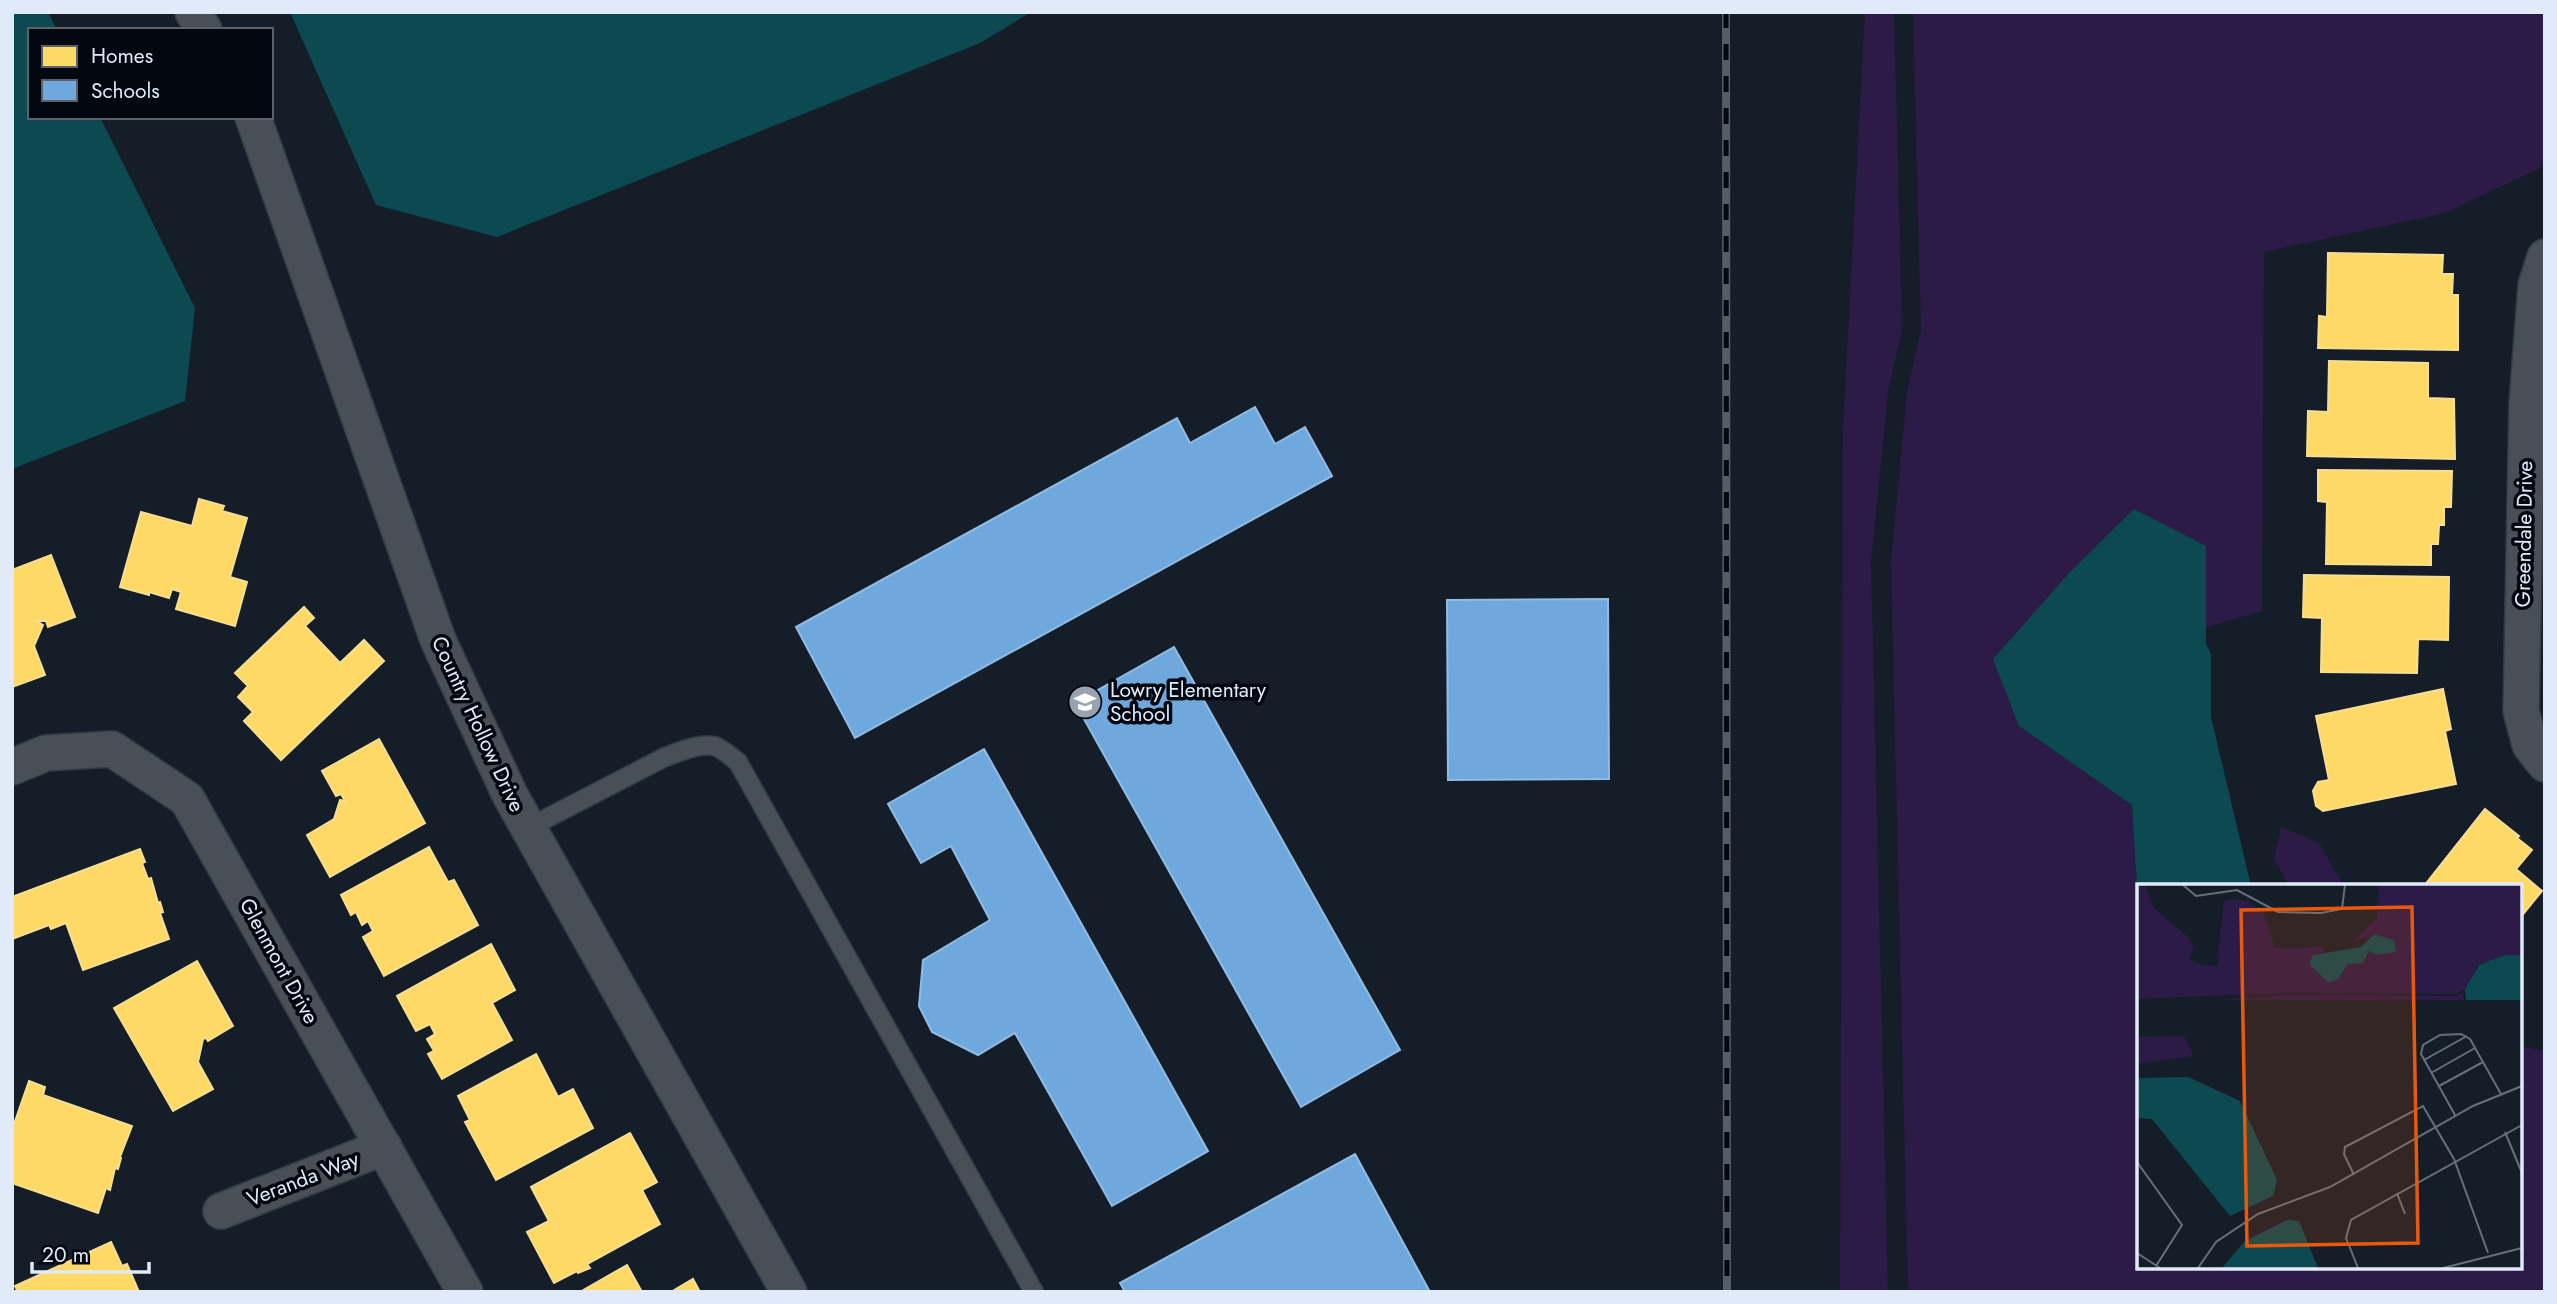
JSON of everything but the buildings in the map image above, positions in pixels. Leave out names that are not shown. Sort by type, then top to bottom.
[{"type":"street","points":[[193,12],[203,28]]},
{"type":"street","name":"Country Hollow Drive","points":[[254,119],[438,640],[510,795],[789,1292]]},
{"type":"street","name":"Greendale Drive","points":[[2545,257],[2536,285],[2527,404],[2521,711],[2530,745],[2545,764]]},
{"type":"street","name":"Glenmont Drive","points":[[12,768],[46,753],[112,749],[187,799],[465,1292]]},
{"type":"street","name":"Veranda Way","points":[[221,1211],[384,1147]]},
{"type":"lane","points":[[528,828],[665,757],[701,746],[716,746],[738,762],[1034,1292]]},
{"type":"shaded area","points":[[1865,12],[1894,12],[1902,329],[1888,392],[1871,562],[1888,1292],[1840,1292],[1843,429]]},
{"type":"shaded area","points":[[1913,12],[2545,12],[2545,161],[2540,168],[2445,213],[2264,252],[2262,611],[2206,627],[2206,546],[2019,726],[2132,805],[2137,887],[2137,1269],[2522,1269],[2522,1046],[2545,1051],[2545,1292],[1908,1292],[1891,562],[1907,393],[1921,330]]},
{"type":"shaded area","points":[[2281,827],[2319,843],[2343,884],[2288,884],[2274,858]]},
{"type":"water","points":[[12,12],[48,12],[56,28],[28,28],[28,119],[101,119],[195,308],[185,401],[12,469]]},
{"type":"water","points":[[290,12],[1031,12],[980,43],[497,237],[376,205]]},
{"type":"water","points":[[2134,509],[2206,546],[2206,644],[2211,654],[2211,717],[2251,884],[2137,884],[2137,887],[2132,805],[2019,726],[1993,659],[2071,571]]},
{"type":"railway","points":[[1726,12],[1727,1292]]},
{"type":"place","name":"Lowry Elementary School","points":[[1085,702]]}]
